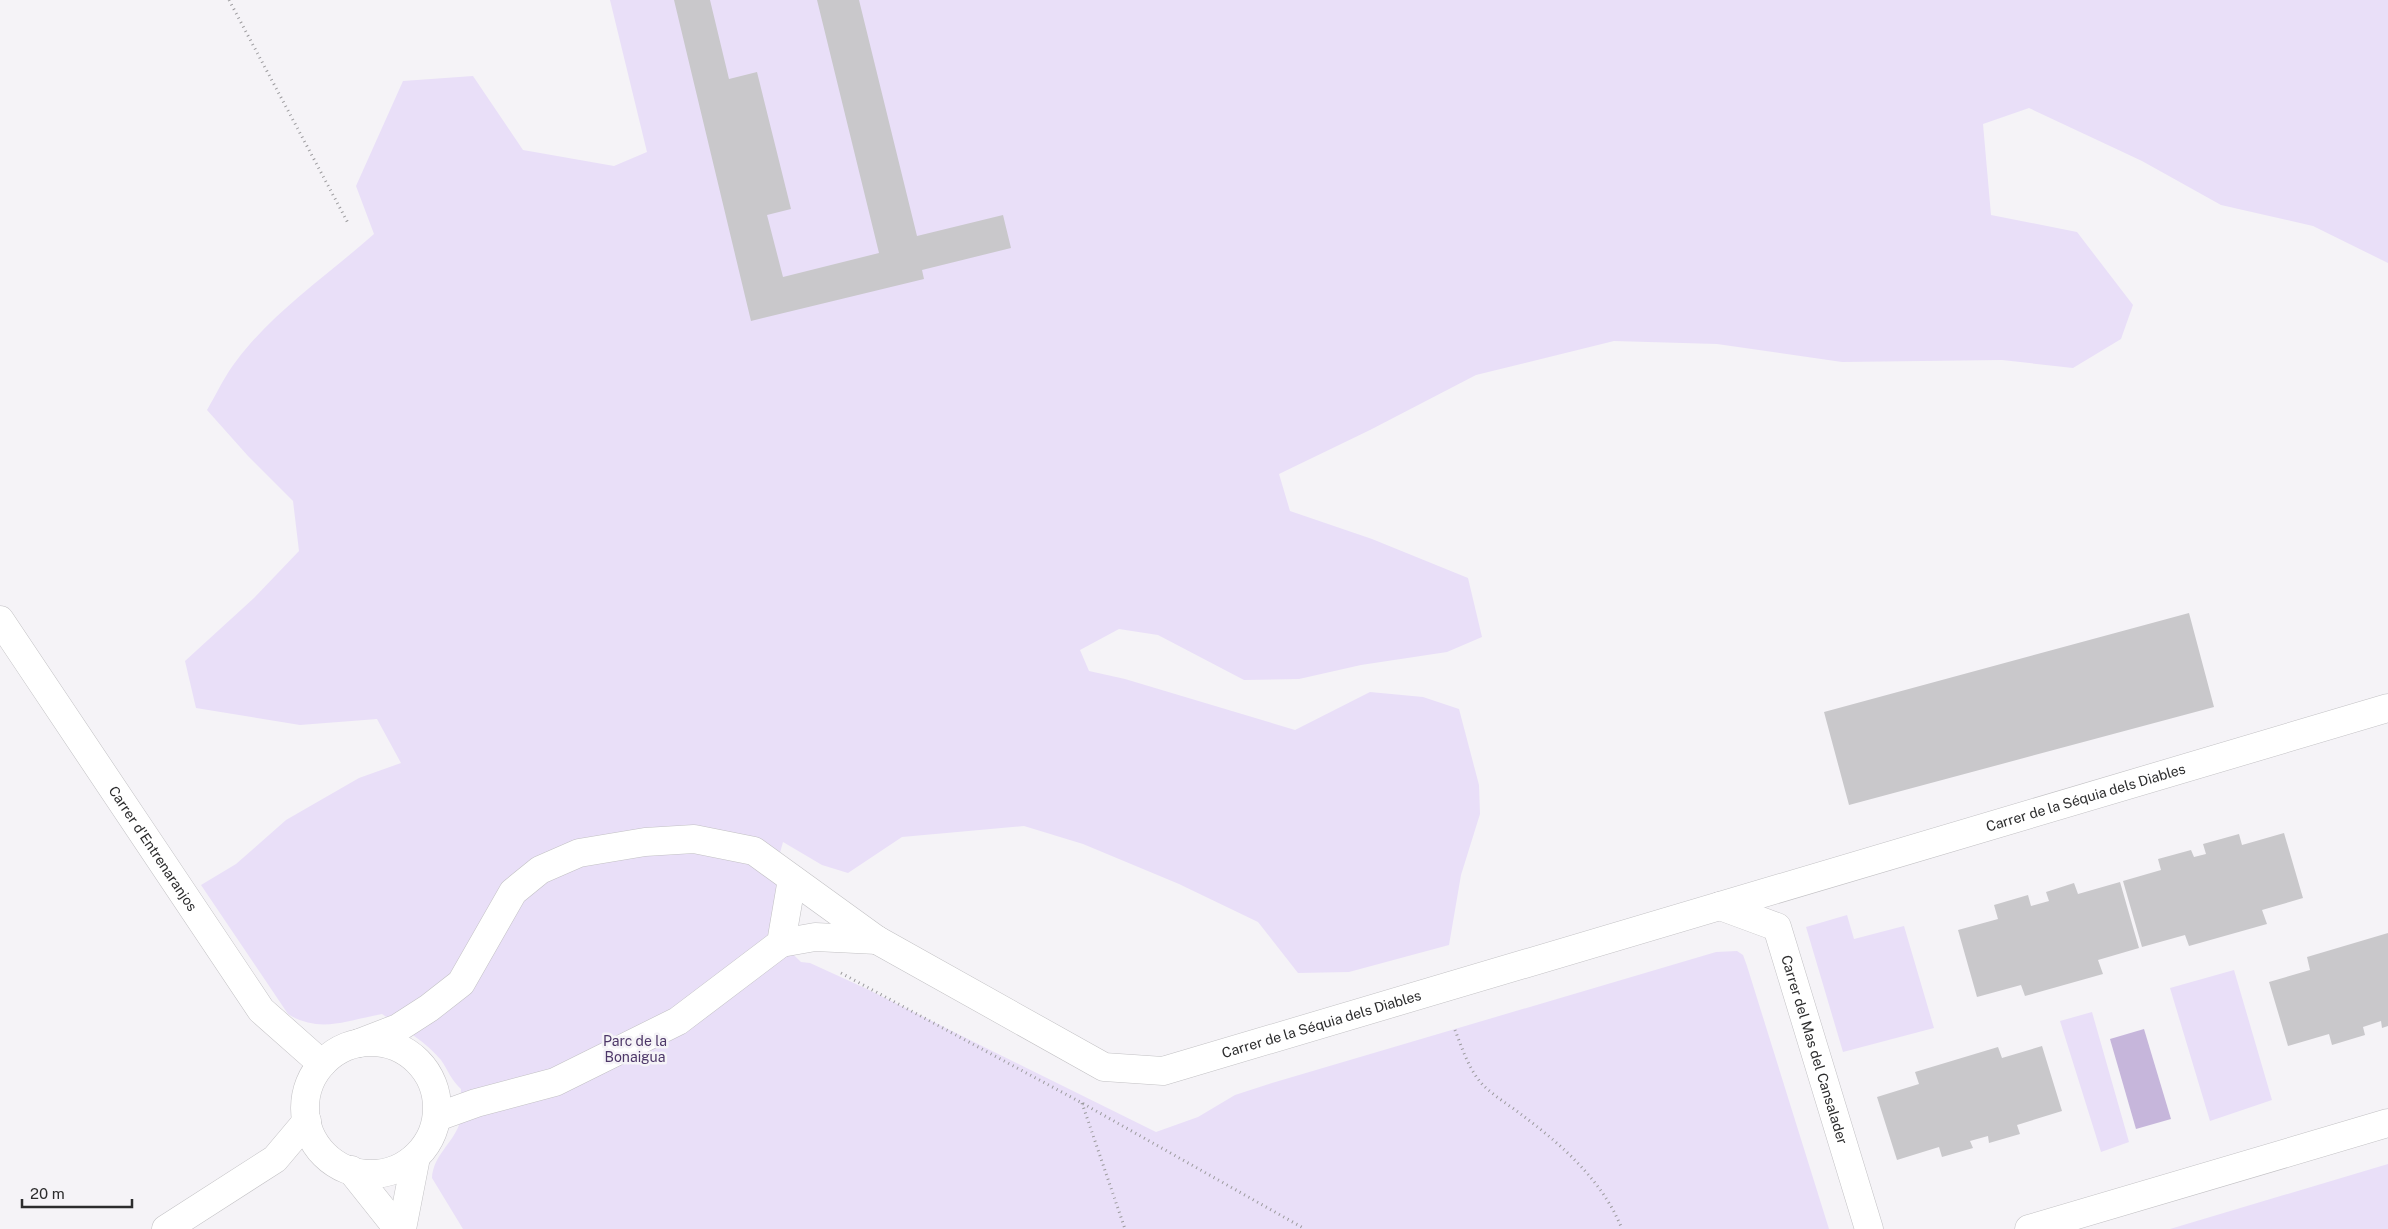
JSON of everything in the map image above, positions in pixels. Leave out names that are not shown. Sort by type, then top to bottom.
[{"type":"street","name":"Carrer d'Entrenaranjos","points":[[0,620],[261,1010],[322,1064]]},
{"type":"street","name":"Carrer de la Séquia dels Diables","points":[[358,1043],[398,1028],[429,1008],[461,983],[513,892],[540,870],[578,853],[644,842],[694,839],[754,851],[877,940],[1104,1067],[1163,1071],[2388,708]]},
{"type":"street","points":[[781,943],[792,879]]},
{"type":"street","points":[[1720,906],[1778,928],[1786,887]]},
{"type":"street","name":"Carrer del Mas del Cansalader","points":[[1778,928],[1869,1229]]},
{"type":"street","points":[[437,1117],[476,1103],[555,1082],[678,1020],[781,943],[815,937],[877,940]]},
{"type":"street","points":[[351,1170],[374,1173],[396,1169],[416,1157],[430,1139],[437,1117],[435,1090],[427,1072],[414,1057],[397,1047],[378,1042],[358,1043],[338,1050],[322,1064],[310,1081],[305,1101],[307,1121],[313,1140],[326,1156],[351,1170],[400,1229]]},
{"type":"street","points":[[435,1090],[476,1103]]},
{"type":"street","points":[[166,1229],[275,1159],[307,1121]]},
{"type":"street","points":[[2029,1229],[2388,1123]]},
{"type":"street","points":[[275,1159],[326,1156]]},
{"type":"street","points":[[400,1229],[416,1157]]},
{"type":"path","points":[[229,0],[348,223]]},
{"type":"path","points":[[836,970],[1082,1103],[1305,1229]]},
{"type":"path","points":[[1455,1030],[1468,1061],[1482,1084],[1580,1163],[1617,1216],[1622,1229]]},
{"type":"path","points":[[1082,1103],[1125,1229]]},
{"type":"green space","name":"Parc de la Bonaigua","points":[[610,0],[2388,0],[2388,263],[2313,226],[2221,205],[2142,161],[2029,108],[1983,124],[1991,215],[2077,232],[2133,305],[2121,339],[2073,368],[2002,360],[1842,362],[1717,344],[1614,341],[1476,375],[1370,430],[1279,474],[1290,511],[1372,539],[1468,578],[1482,637],[1447,652],[1361,665],[1299,679],[1244,680],[1158,635],[1119,629],[1080,650],[1089,671],[1125,679],[1295,730],[1370,692],[1423,697],[1459,709],[1479,785],[1480,814],[1461,875],[1449,945],[1349,972],[1298,973],[1258,922],[1179,884],[1083,844],[1024,826],[902,837],[848,873],[822,865],[783,842],[773,878],[778,890],[778,912],[769,931],[801,962],[810,963],[867,989],[1156,1132],[1198,1117],[1235,1095],[1272,1083],[1716,952],[1737,951],[1743,955],[1747,966],[1829,1229],[463,1229],[432,1178],[436,1163],[456,1132],[461,1117],[461,1089],[452,1079],[441,1060],[421,1041],[382,1014],[346,1022],[323,1024],[300,1020],[288,1014],[201,885],[236,864],[286,820],[359,778],[401,763],[377,719],[300,725],[196,708],[185,661],[254,598],[299,551],[293,501],[248,456],[207,410],[225,378],[251,342],[302,294],[374,234],[356,186],[403,81],[473,76],[523,150],[614,166],[647,152]]},
{"type":"green space","points":[[1847,915],[1854,939],[1904,926],[1934,1028],[1843,1052],[1806,927]]},
{"type":"green space","points":[[2234,970],[2272,1100],[2210,1121],[2170,988]]},
{"type":"green space","points":[[2092,1012],[2129,1142],[2101,1152],[2060,1021]]},
{"type":"green space","points":[[2388,1164],[2388,1229],[2170,1229]]},
{"type":"shaded area","points":[[2144,1029],[2171,1119],[2136,1129],[2110,1039]]},
{"type":"building","points":[[674,0],[710,0],[729,79],[757,72],[791,209],[767,215],[783,277],[879,253],[817,0],[859,0],[917,236],[1003,215],[1011,248],[922,270],[924,279],[751,321]]},
{"type":"building","points":[[2189,613],[2214,707],[1849,805],[1824,712]]},
{"type":"building","points":[[2284,833],[2303,898],[2262,910],[2267,924],[2189,946],[2185,935],[2142,947],[2123,881],[2161,870],[2158,859],[2191,850],[2194,857],[2206,854],[2203,844],[2239,834],[2242,845]]},
{"type":"building","points":[[2120,882],[2139,948],[2098,960],[2103,974],[2025,996],[2021,985],[1977,997],[1958,930],[1998,919],[1994,905],[2028,895],[2031,906],[2049,901],[2046,892],[2074,883],[2078,894]]},
{"type":"building","points":[[2388,933],[2388,1026],[2382,1028],[2381,1021],[2363,1027],[2365,1035],[2332,1045],[2329,1034],[2288,1046],[2269,982],[2310,970],[2307,957]]},
{"type":"building","points":[[2042,1046],[2062,1111],[2017,1125],[2020,1134],[1989,1143],[1988,1136],[1970,1141],[1973,1148],[1942,1157],[1939,1147],[1897,1160],[1877,1097],[1919,1084],[1915,1072],[1998,1047],[2002,1058]]}]
